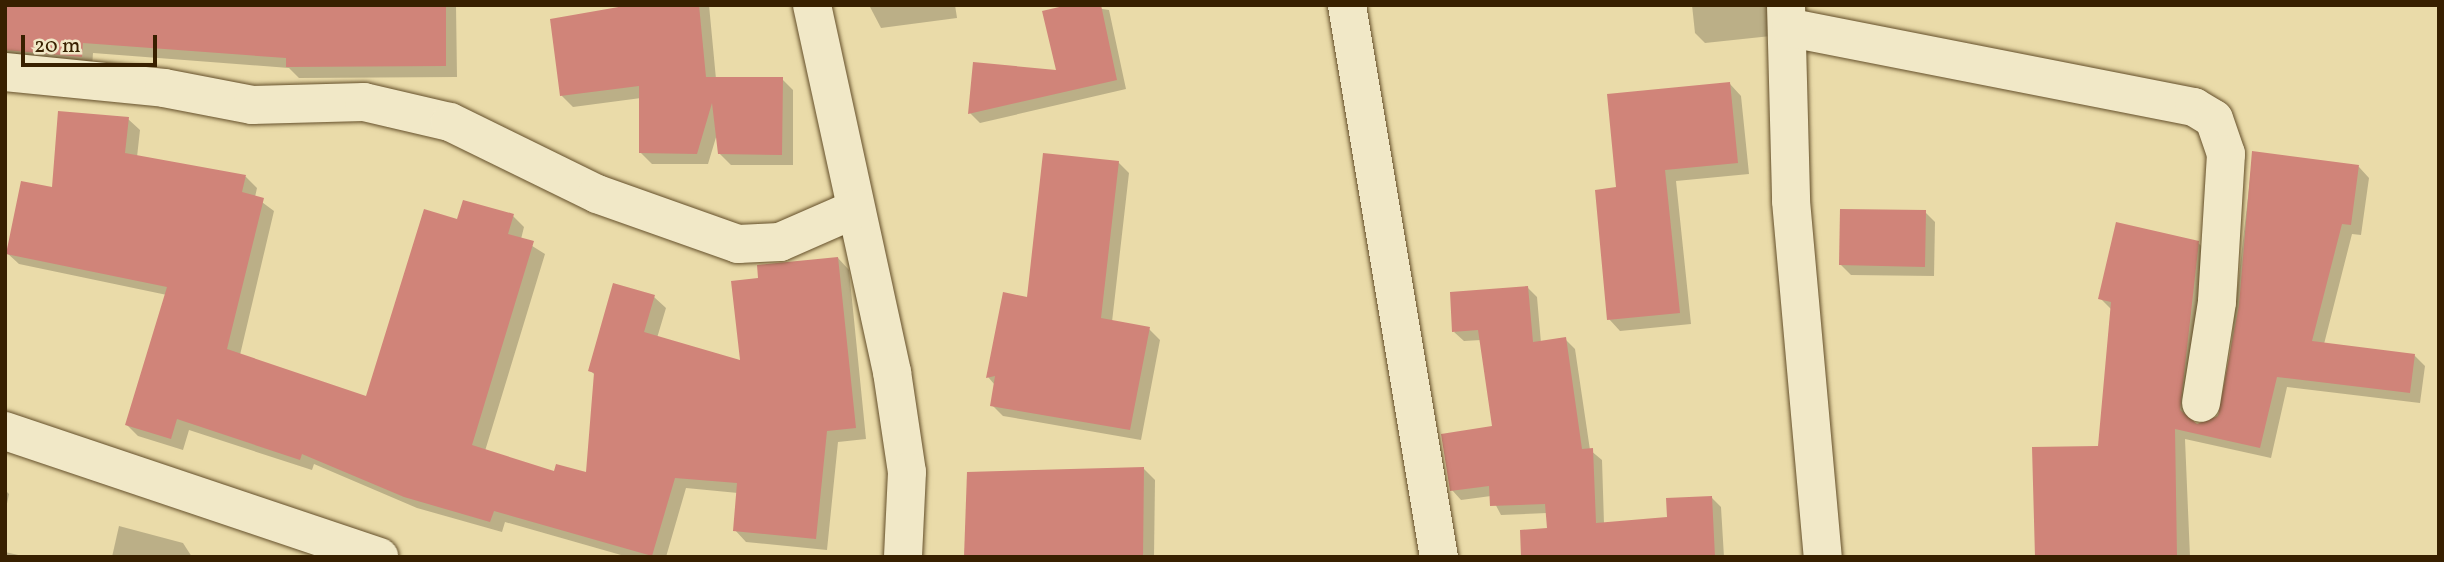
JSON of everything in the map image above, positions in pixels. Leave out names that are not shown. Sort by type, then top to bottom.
[{"type":"street","points":[[812,5],[855,209],[873,264],[907,472],[903,557]]},
{"type":"street","points":[[1347,5],[1439,557]]},
{"type":"street","points":[[1823,557],[1791,201],[1789,17],[2194,107],[2214,119],[2226,154],[2217,302],[2202,403]]},
{"type":"street","points":[[5,72],[164,88],[252,105],[364,102],[450,122],[597,194],[738,244],[780,242],[855,209]]},
{"type":"street","points":[[5,431],[379,557]]},
{"type":"building","points":[[5,5],[446,5],[446,66],[286,67],[286,58],[83,43],[82,57],[5,50]]},
{"type":"building","points":[[630,5],[699,5],[706,77],[783,77],[782,155],[718,154],[712,103],[697,154],[639,153],[639,86],[560,96],[550,19]]},
{"type":"building","points":[[1068,5],[1101,5],[1117,80],[968,114],[973,62],[1056,70],[1042,11]]},
{"type":"building","points":[[1730,82],[1738,163],[1665,170],[1680,313],[1607,320],[1595,190],[1616,187],[1607,94]]},
{"type":"building","points":[[58,111],[129,117],[125,153],[246,175],[242,192],[264,198],[227,349],[366,396],[424,209],[457,219],[463,200],[514,214],[508,234],[534,241],[472,445],[554,471],[556,464],[586,472],[594,373],[588,371],[613,283],[655,295],[644,332],[740,360],[731,281],[758,278],[757,265],[838,257],[856,428],[827,431],[816,539],[733,531],[737,483],[675,478],[652,556],[494,511],[490,522],[404,497],[302,454],[300,460],[177,419],[171,439],[125,425],[167,287],[6,254],[21,181],[52,187]]},
{"type":"building","points":[[2252,151],[2359,165],[2351,225],[2342,224],[2312,341],[2415,354],[2410,393],[2277,377],[2260,448],[2175,429],[2177,557],[2035,557],[2032,447],[2098,446],[2111,302],[2098,299],[2116,222],[2199,241],[2180,410],[2197,424],[2218,416],[2239,305]]},
{"type":"building","points":[[1043,153],[1119,161],[1101,318],[1150,327],[1130,430],[990,406],[995,376],[986,378],[1003,292],[1027,297]]},
{"type":"building","points":[[1840,209],[1926,210],[1925,267],[1839,265]]},
{"type":"building","points":[[1528,286],[1533,342],[1566,337],[1582,449],[1593,448],[1596,523],[1667,517],[1666,498],[1712,496],[1715,557],[1521,557],[1520,530],[1547,528],[1545,504],[1490,506],[1489,486],[1450,491],[1441,434],[1492,426],[1478,330],[1452,332],[1450,292]]},
{"type":"building","points":[[1144,467],[1143,557],[964,557],[967,472]]}]
